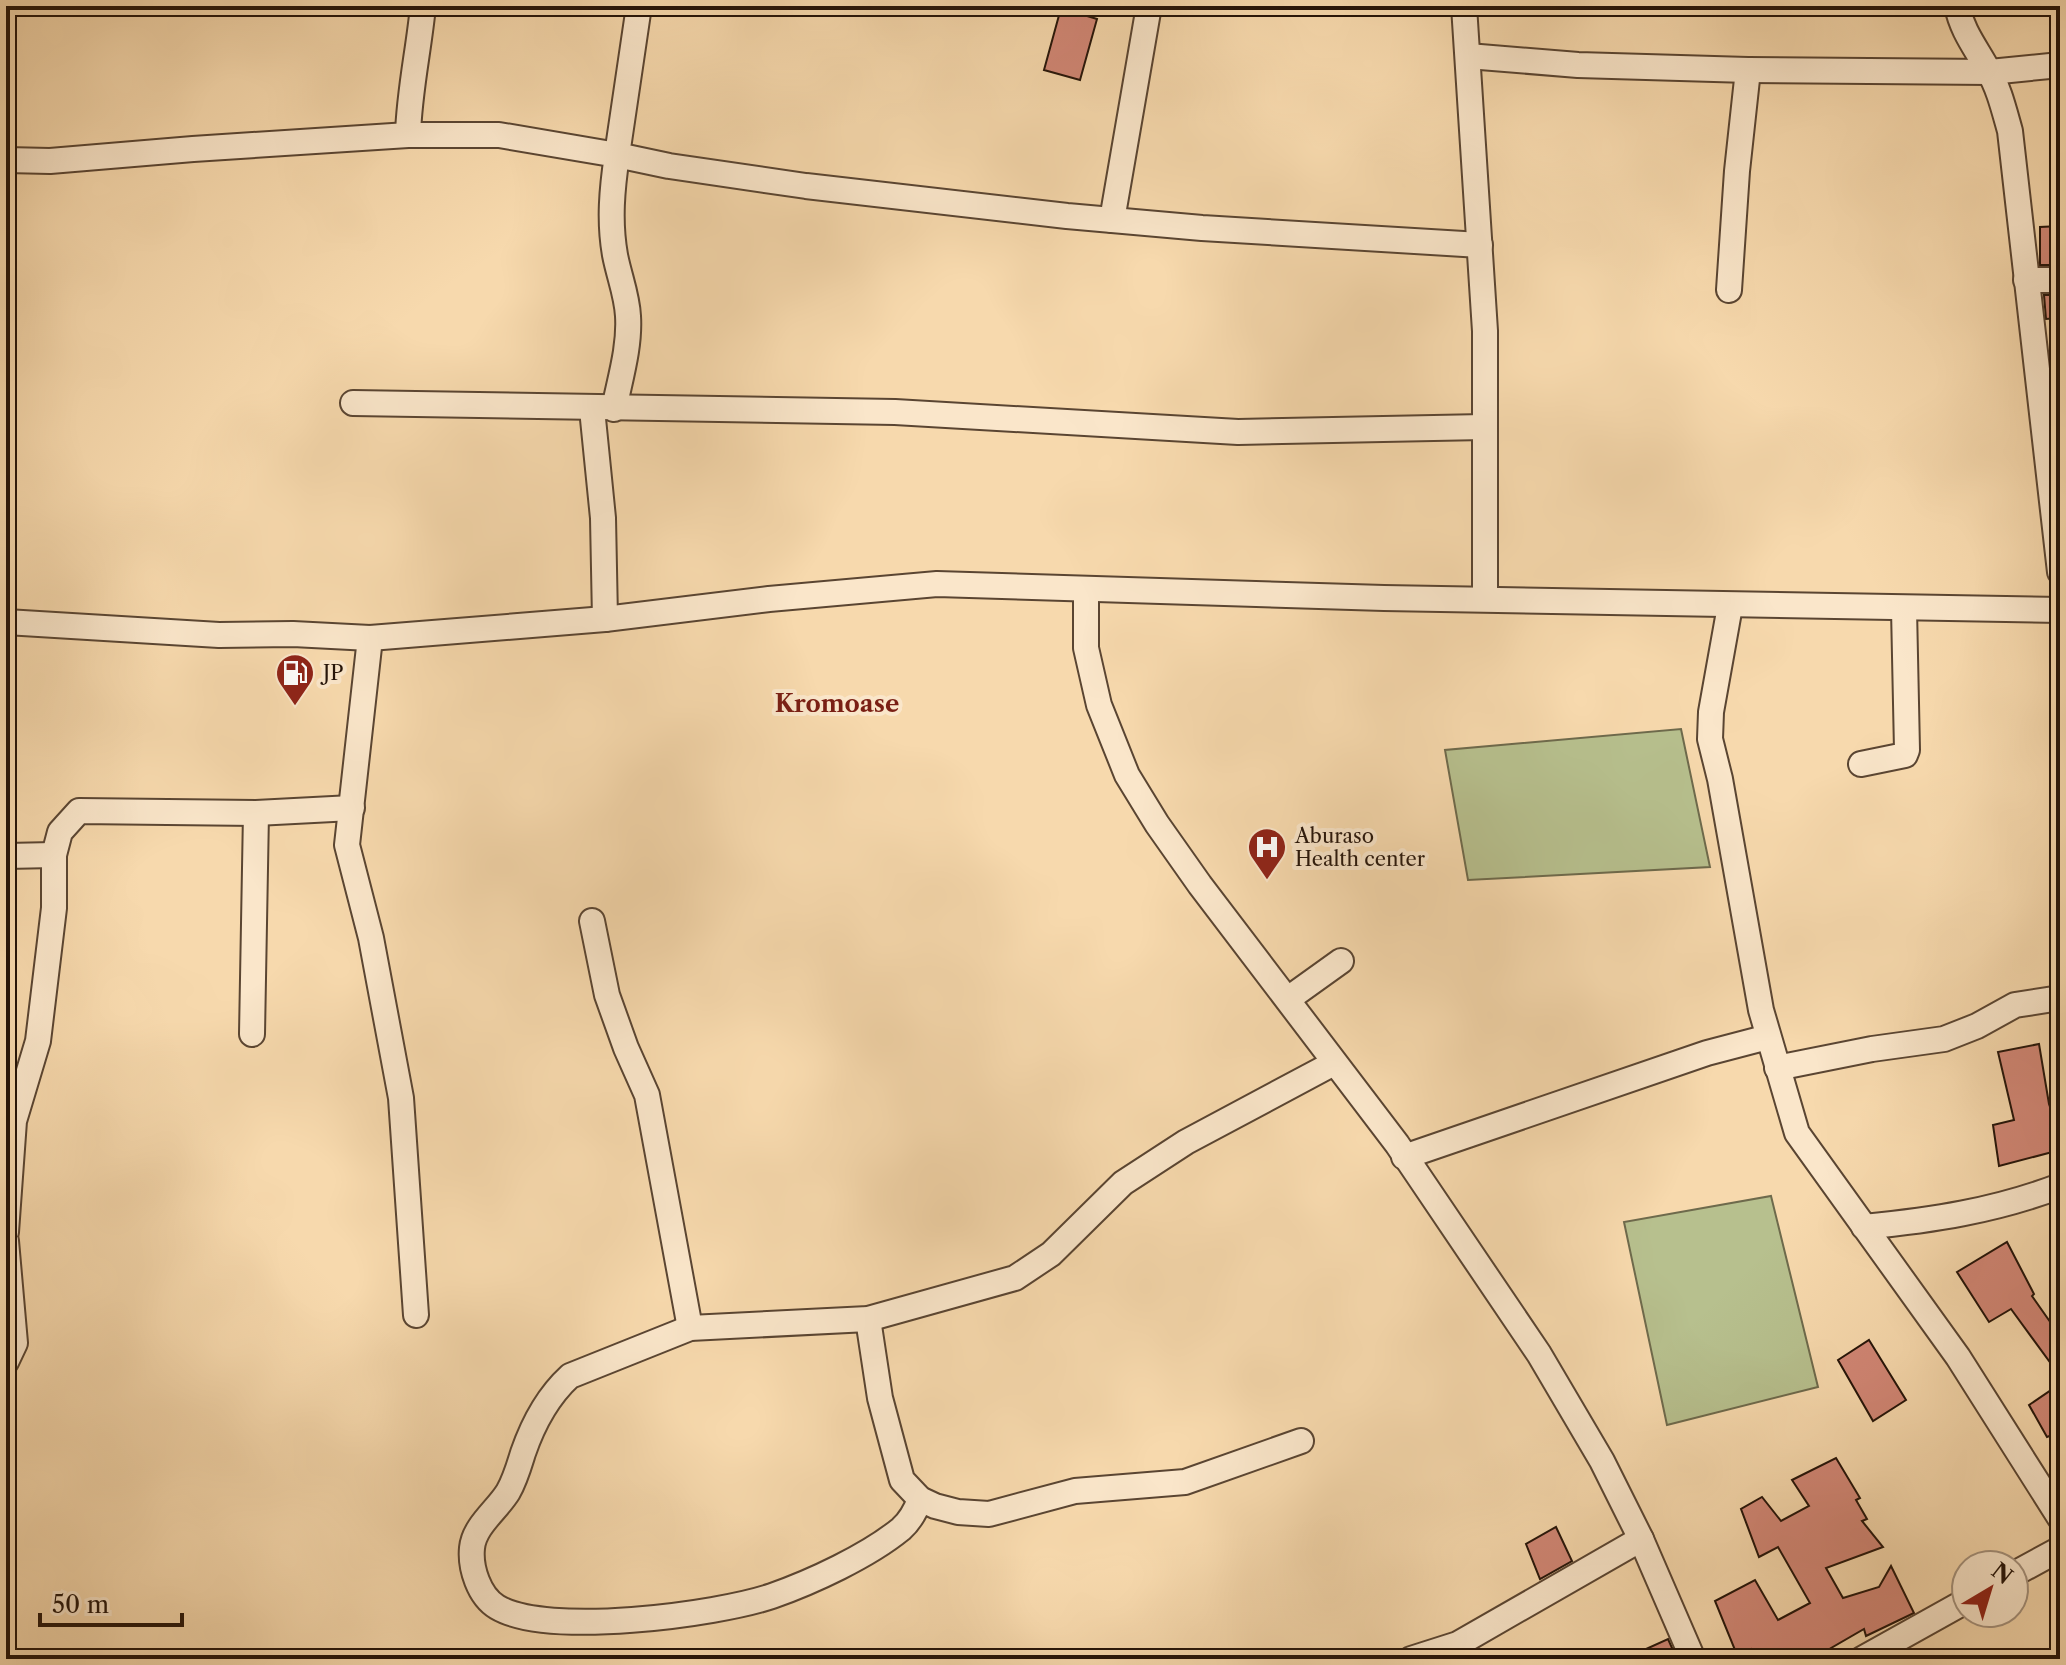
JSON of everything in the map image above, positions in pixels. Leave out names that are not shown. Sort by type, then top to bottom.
[{"type":"street","points":[[408,135],[423,6]]},
{"type":"street","points":[[605,619],[603,409],[626,352],[629,318],[626,293],[615,257],[611,217],[639,6]]},
{"type":"street","points":[[1112,220],[1149,6]]},
{"type":"street","points":[[1464,6],[1485,331],[1485,598]]},
{"type":"street","points":[[1957,6],[1970,43],[1990,72],[2010,131],[2060,572]]},
{"type":"street","points":[[1468,56],[1578,65],[1748,70],[1990,72],[2060,65]]},
{"type":"street","points":[[1729,290],[1748,70]]},
{"type":"street","points":[[6,160],[50,161],[408,135],[499,135],[587,148],[669,166],[806,186],[1112,220],[1480,245]]},
{"type":"street","points":[[2026,280],[2060,280]]},
{"type":"street","points":[[353,403],[895,412],[1238,432],[1484,427]]},
{"type":"street","points":[[6,622],[219,635],[293,634],[370,638],[605,619],[769,599],[937,584],[1730,606],[2060,610]]},
{"type":"street","points":[[1086,590],[1086,648],[1096,690],[1127,775],[1174,849],[1404,1157],[1539,1354],[1602,1461],[1641,1539],[1693,1659]]},
{"type":"street","points":[[1730,606],[1711,712],[1710,739],[1720,779],[1761,1010],[1797,1133],[1958,1357],[2060,1518]]},
{"type":"street","points":[[1861,764],[1905,755],[1907,750],[1904,609]]},
{"type":"street","points":[[370,638],[347,845],[371,938],[401,1098],[416,1315]]},
{"type":"street","points":[[6,1232],[16,1089],[38,1041],[54,908],[54,855],[60,832],[79,811],[256,813],[352,808]]},
{"type":"street","points":[[252,1034],[256,813]]},
{"type":"street","points":[[6,856],[54,855]]},
{"type":"street","points":[[592,921],[607,995],[647,1095],[690,1328]]},
{"type":"street","points":[[1288,999],[1341,961]]},
{"type":"street","points":[[1777,1068],[1872,1049],[1944,1039],[1977,1026],[2015,1005],[2060,998]]},
{"type":"street","points":[[1404,1157],[1707,1053],[1768,1037]]},
{"type":"street","points":[[920,1499],[915,1512],[902,1528],[830,1571],[769,1597],[685,1614],[560,1622],[522,1618],[494,1606],[478,1585],[472,1547],[480,1528],[507,1493],[531,1431],[551,1397],[570,1376],[690,1328],[868,1319],[1015,1278],[1051,1254],[1123,1183],[1186,1142],[1334,1063]]},
{"type":"street","points":[[1864,1227],[1948,1218],[2035,1196],[2060,1186]]},
{"type":"street","points":[[6,1241],[15,1343],[6,1362]]},
{"type":"street","points":[[868,1319],[880,1398],[902,1480],[920,1499],[958,1512],[989,1514],[1075,1491],[1185,1482],[1301,1441]]},
{"type":"street","points":[[1411,1659],[1458,1644],[1641,1539]]},
{"type":"street","points":[[2030,1565],[2060,1549]]},
{"type":"street","points":[[1867,1658],[1950,1610]]},
{"type":"green space","points":[[1681,729],[1710,867],[1468,880],[1445,750]]},
{"type":"green space","points":[[1771,1196],[1818,1387],[1667,1425],[1624,1222]]},
{"type":"building","points":[[1061,8],[1097,19],[1080,80],[1044,70]]},
{"type":"building","points":[[2060,226],[2060,265],[2040,265],[2040,227]]},
{"type":"building","points":[[2044,295],[2056,295],[2059,318],[2046,319]]},
{"type":"building","points":[[2039,1044],[2049,1104],[2060,1135],[2060,1150],[1999,1166],[1993,1125],[2014,1120],[1998,1052]]},
{"type":"building","points":[[2007,1242],[2034,1294],[2032,1296],[2060,1336],[2060,1376],[2011,1309],[1989,1322],[1957,1272]]},
{"type":"building","points":[[1869,1340],[1906,1400],[1873,1421],[1838,1360]]},
{"type":"building","points":[[2060,1384],[2060,1432],[2047,1437],[2029,1405]]},
{"type":"building","points":[[1836,1458],[1860,1498],[1856,1500],[1867,1519],[1862,1521],[1883,1547],[1826,1568],[1843,1598],[1879,1587],[1891,1566],[1914,1613],[1866,1636],[1864,1629],[1812,1659],[1756,1659],[1751,1649],[1737,1655],[1715,1601],[1755,1580],[1778,1620],[1810,1603],[1778,1547],[1759,1557],[1741,1509],[1762,1497],[1781,1521],[1809,1506],[1792,1480]]},
{"type":"building","points":[[1556,1527],[1572,1561],[1540,1579],[1526,1544]]},
{"type":"building","points":[[1668,1639],[1677,1659],[1624,1659]]},
{"type":"place","name":"JP","points":[[295,707]]},
{"type":"place","name":"Aburaso Health center","points":[[1267,881]]},
{"type":"district","name":"Kromoase","points":[[837,704]]}]
